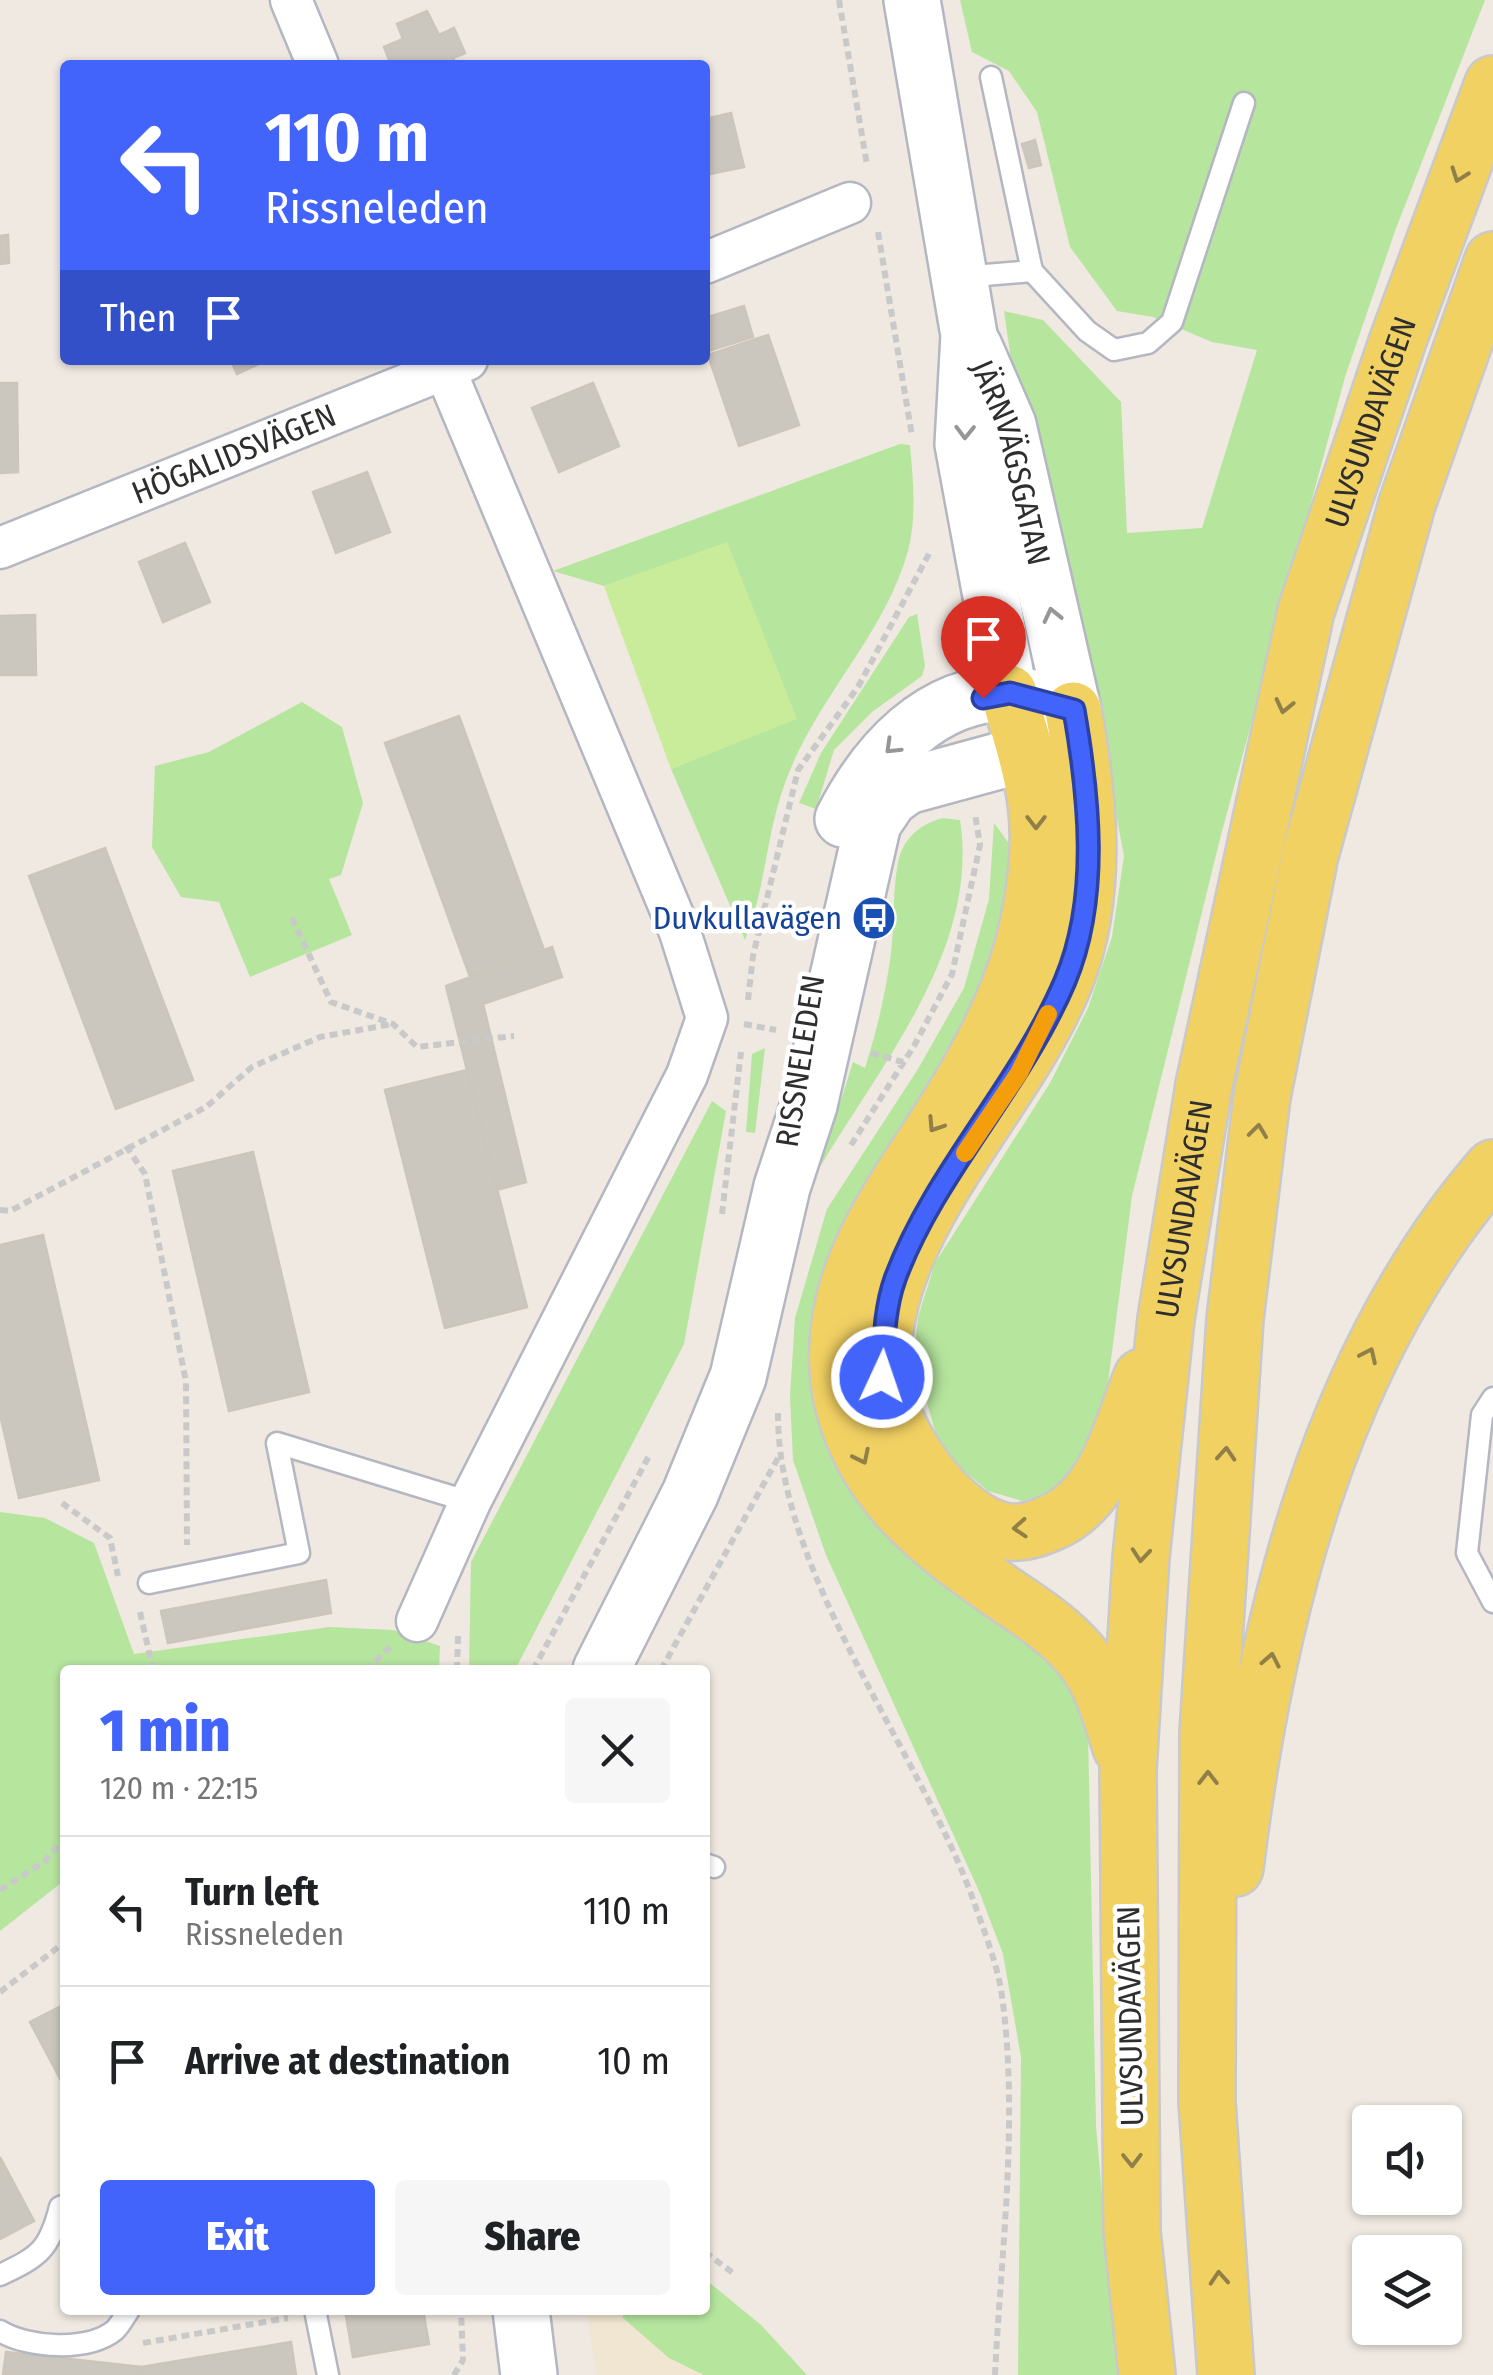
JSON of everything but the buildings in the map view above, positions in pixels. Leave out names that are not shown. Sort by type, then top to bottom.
[{"type":"main road","name":"ULVSUNDAVÄGEN","points":[[1147,2375],[1132,2231],[1128,1770],[1140,1558],[1166,1319],[1215,1029],[1306,611],[1398,340],[1493,84]]},
{"type":"main road","name":"ULVSUNDAVÄGEN","points":[[1226,2375],[1207,2102],[1208,1732],[1234,1319],[1262,1097],[1310,855],[1408,504],[1493,260]]},
{"type":"main road","points":[[1010,693],[1036,821],[1036,875],[1024,942],[960,1087],[859,1249],[844,1292],[838,1342],[842,1395],[853,1438],[872,1476],[904,1516],[939,1548],[1044,1621],[1083,1658],[1104,1694],[1128,1770]]},
{"type":"main road","points":[[1074,710],[1087,784],[1087,859],[1080,921],[1066,978],[1019,1073],[913,1238],[894,1282],[885,1326],[882,1377],[897,1425],[947,1497],[979,1520],[1009,1532],[1045,1526],[1078,1506],[1099,1481],[1166,1319]]},
{"type":"main road","points":[[1207,2102],[1241,1821],[1274,1642],[1330,1444],[1372,1347],[1415,1274],[1460,1206],[1493,1168]]},
{"type":"street","points":[[291,0],[316,60]]},
{"type":"street","name":"JÄRNVÄGSGATAN","points":[[912,0],[969,335],[963,444],[1010,693]]},
{"type":"street","points":[[710,260],[864,198]]},
{"type":"street","name":"JÄRNVÄGSGATAN","points":[[969,335],[1008,426],[1074,710]]},
{"type":"street","name":"HÖGALIDSVÄGEN","points":[[0,548],[446,365]]},
{"type":"street","points":[[417,1622],[470,1502],[687,1075],[707,1018],[680,932],[452,365]]},
{"type":"street","name":"RISSNELEDEN","points":[[782,1188],[796,1062],[840,824],[866,774],[930,714],[956,704],[1010,693],[1074,710]]},
{"type":"street","name":"RISSNELEDEN","points":[[604,1665],[690,1494],[738,1377],[782,1188],[809,1105],[873,822],[890,798],[907,786],[1024,754],[1074,710]]},
{"type":"street","points":[[523,2315],[529,2375]]},
{"type":"lane","points":[[991,77],[1032,271],[1087,331],[1114,350],[1148,343],[1172,322],[1244,103]]},
{"type":"lane","points":[[959,278],[1032,271]]},
{"type":"lane","points":[[1493,1398],[1482,1415],[1467,1554],[1493,1602]]},
{"type":"lane","points":[[150,1584],[299,1554],[278,1443],[470,1502]]},
{"type":"lane","points":[[0,2275],[31,2260],[51,2242],[60,2207]]},
{"type":"lane","points":[[0,2330],[10,2337],[68,2345],[92,2342],[116,2329],[126,2315]]},
{"type":"lane","points":[[317,2315],[328,2375]]},
{"type":"path","points":[[839,0],[864,198],[915,452]]},
{"type":"path","points":[[722,1216],[753,956],[798,770],[858,688],[931,550],[928,530]]},
{"type":"path","points":[[842,1161],[914,1046],[952,974],[980,845],[967,769]]},
{"type":"path","points":[[292,918],[331,1002],[394,1024],[417,1047],[514,1036]]},
{"type":"path","points":[[0,1210],[10,1211],[126,1146],[206,1107],[252,1067],[320,1037],[394,1024]]},
{"type":"path","points":[[126,1146],[146,1174],[186,1382],[187,1576]]},
{"type":"path","points":[[778,1408],[778,1458],[814,1568],[973,1899],[1002,1994],[1008,2108],[995,2375]]},
{"type":"path","points":[[536,1665],[651,1452]]},
{"type":"path","points":[[664,1665],[778,1458]]},
{"type":"path","points":[[62,1504],[110,1538],[121,1591]]},
{"type":"path","points":[[125,1608],[146,1604],[150,1584]]},
{"type":"path","points":[[138,1606],[152,1665]]},
{"type":"path","points":[[0,1890],[44,1862],[60,1843]]},
{"type":"path","points":[[0,1992],[60,1946]]},
{"type":"path","points":[[710,2256],[733,2274]]},
{"type":"path","points":[[92,2342],[146,2343],[300,2315]]},
{"type":"path","points":[[454,2375],[463,2360],[461,2315]]},
{"type":"shaded area","points":[[710,2283],[761,2325],[807,2375],[596,2375],[588,2315],[710,2315]]},
{"type":"green space","points":[[960,0],[1485,0],[1395,231],[1345,377],[1221,835],[1132,1196],[1107,1391],[1097,1436],[1081,1464],[1054,1492],[1022,1501],[988,1491],[960,1467],[936,1435],[914,1355],[918,1317],[935,1263],[1050,1083],[1088,1008],[1112,937],[1124,856],[1100,730],[1011,360],[1004,311],[1043,320],[1121,402],[1127,533],[1202,528],[1257,350],[1212,342],[1153,317],[1117,311],[1070,247],[1037,112],[1009,71],[972,52]]},
{"type":"green space","points":[[900,444],[910,445],[912,471],[908,551],[883,612],[812,726],[784,786],[745,940],[671,769],[796,718],[727,543],[604,586],[553,571]]},
{"type":"green space","points":[[727,542],[797,719],[671,769],[604,586]]},
{"type":"green space","points":[[917,614],[925,666],[922,676],[872,712],[834,750],[816,809],[799,803],[821,753],[909,617]]},
{"type":"green space","points":[[302,702],[342,727],[363,803],[341,875],[329,879],[352,935],[250,977],[219,902],[181,897],[152,847],[155,766],[209,752]]},
{"type":"green space","points":[[943,818],[960,820],[962,867],[955,914],[941,959],[896,1046],[820,1167],[853,1062],[865,1068],[877,1025],[891,953],[899,858],[915,832]]},
{"type":"green space","points":[[994,823],[1010,845],[1014,870],[995,963],[954,1053],[872,1173],[838,1252],[1030,1627],[1073,1685],[1088,1731],[1096,2126],[1118,2375],[1018,2375],[1021,2057],[1003,1954],[979,1891],[826,1555],[793,1460],[790,1396],[795,1318],[827,1209],[918,1069],[964,988],[989,899]]},
{"type":"green space","points":[[765,1048],[755,1133],[746,1132],[752,1054]]},
{"type":"green space","points":[[712,1101],[726,1111],[684,1344],[518,1665],[469,1665],[471,1562]]},
{"type":"green space","points":[[0,1512],[45,1518],[94,1543],[134,1654],[329,1627],[393,1630],[440,1646],[439,1665],[60,1665],[60,1884],[0,1931]]},
{"type":"green space","points":[[710,2283],[761,2325],[807,2375],[704,2375],[669,2358],[623,2315],[710,2315]]},
{"type":"slow traffic","points":[[965,1153],[1019,1073],[1048,1014]]},
{"type":"place","name":"Duvkullavägen","points":[[874,918]]},
{"type":"route","points":[[882,1377],[885,1326],[903,1260],[959,1163],[1019,1073],[1066,978],[1080,921],[1087,859],[1087,784],[1074,710],[1010,693],[983,698]]}]
